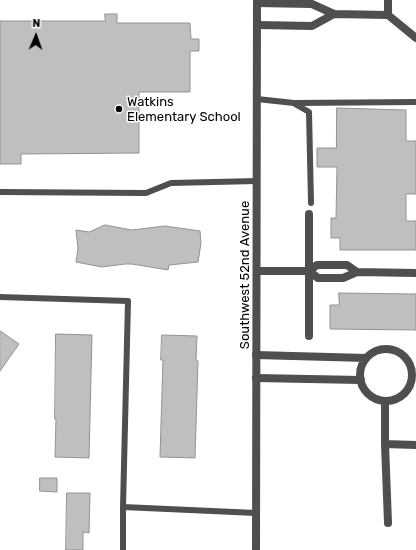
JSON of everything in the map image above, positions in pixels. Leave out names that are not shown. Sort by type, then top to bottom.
[{"type":"street","points":[[388,0],[388,15]]},
{"type":"street","points":[[257,1],[312,4],[334,14],[388,15],[416,38]]},
{"type":"street","name":"Southwest 52nd Avenue","points":[[256,550],[257,1]]},
{"type":"street","points":[[257,25],[312,26],[334,14]]},
{"type":"street","points":[[309,214],[309,336]]},
{"type":"street","points":[[309,272],[318,265],[347,265],[357,272]]},
{"type":"street","points":[[256,271],[309,272],[318,278],[343,278],[357,272],[416,273]]},
{"type":"street","points":[[382,349],[394,350],[402,354],[408,360],[412,368],[413,378],[411,386],[406,393],[389,401],[372,397],[366,391],[360,374],[366,358],[373,352],[382,349]]},
{"type":"street","points":[[256,355],[366,358]]},
{"type":"street","points":[[256,378],[361,380]]},
{"type":"street","points":[[385,401],[388,522]]},
{"type":"street","points":[[385,444],[416,445]]},
{"type":"lane","points":[[257,99],[294,103],[416,102]]},
{"type":"lane","points":[[294,103],[309,112],[311,203]]},
{"type":"lane","points":[[0,192],[146,193],[171,183],[257,181]]},
{"type":"lane","points":[[0,297],[128,301],[123,550]]},
{"type":"lane","points":[[123,508],[256,513]]},
{"type":"building","points":[[105,14],[117,14],[117,23],[190,23],[191,39],[199,39],[199,51],[190,51],[190,92],[139,92],[139,153],[21,154],[21,164],[0,164],[0,21],[105,21]]},
{"type":"building","points":[[337,108],[406,110],[406,141],[416,141],[416,194],[406,194],[406,221],[416,221],[416,250],[340,250],[340,238],[331,238],[331,218],[336,218],[337,167],[317,167],[317,148],[336,148]]},
{"type":"building","points":[[105,225],[132,230],[165,226],[200,231],[201,243],[198,262],[169,265],[168,270],[132,264],[102,267],[76,262],[78,248],[76,230],[89,232]]},
{"type":"building","points":[[339,293],[416,294],[416,330],[330,329],[330,305],[339,305]]},
{"type":"building","points":[[0,331],[19,344],[0,371]]},
{"type":"building","points":[[56,334],[92,335],[89,458],[55,457]]},
{"type":"building","points":[[162,335],[197,336],[196,360],[198,361],[195,458],[160,457],[163,360],[161,360]]},
{"type":"building","points":[[40,478],[57,478],[57,492],[40,491]]},
{"type":"building","points":[[67,493],[90,493],[89,533],[83,532],[83,550],[66,550]]},
{"type":"place","name":"Watkins Elementary School","points":[[119,109]]}]
